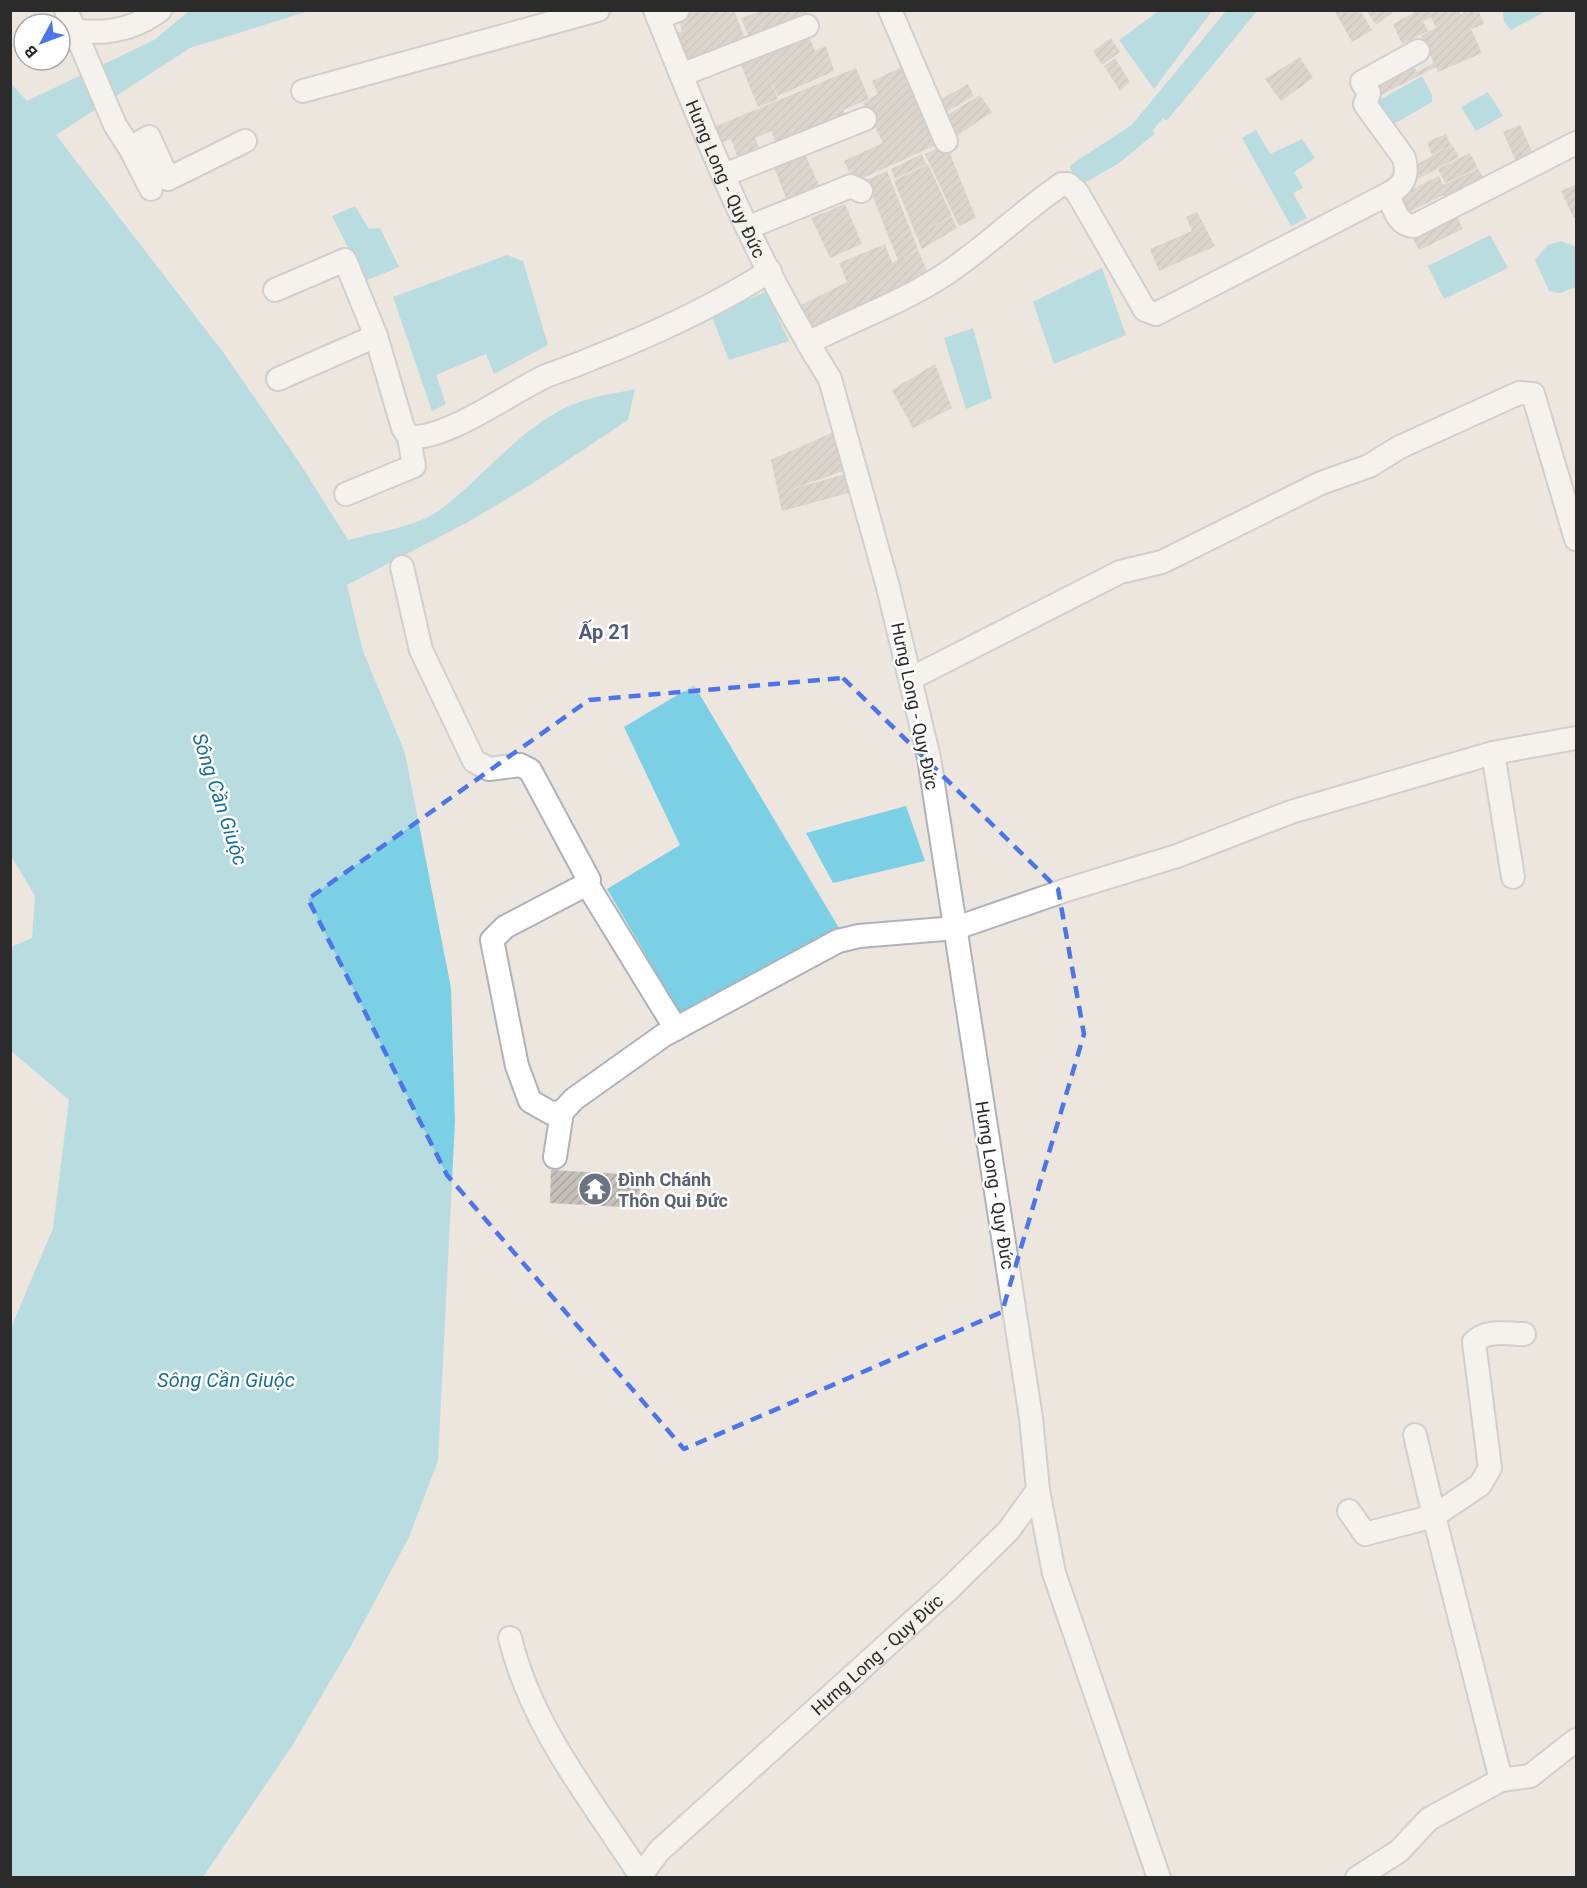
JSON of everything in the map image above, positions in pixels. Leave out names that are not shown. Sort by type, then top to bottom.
[{"type":"street","points":[[72,21],[95,33],[117,31],[160,10]]},
{"type":"street","points":[[303,91],[598,10]]},
{"type":"street","points":[[890,10],[946,141]]},
{"type":"street","name":"Hưng Long - Quy Đức","points":[[640,1876],[668,1843],[958,1580],[1009,1530],[1038,1490],[1031,1418],[929,758],[888,587],[830,378],[792,317],[724,175],[681,75],[664,13]]},
{"type":"street","points":[[72,25],[115,125],[151,189]]},
{"type":"street","points":[[681,75],[807,26]]},
{"type":"street","points":[[812,351],[859,316],[907,297],[945,274],[1062,184],[1068,184],[1077,192],[1145,310],[1156,314],[1388,194],[1403,183],[1407,176],[1404,158],[1365,104],[1369,93],[1362,82],[1418,51]]},
{"type":"street","points":[[724,175],[865,119]]},
{"type":"street","points":[[130,148],[149,137],[168,179],[245,141]]},
{"type":"street","points":[[1388,194],[1397,217],[1405,224],[1414,226],[1576,143]]},
{"type":"street","points":[[749,227],[851,186],[861,191]]},
{"type":"street","points":[[275,290],[345,260],[376,336],[403,428],[409,437],[414,466],[346,494]]},
{"type":"street","points":[[409,437],[422,436],[459,423],[511,398],[544,377],[595,358],[698,311],[770,271]]},
{"type":"street","points":[[278,379],[376,336]]},
{"type":"street","points":[[910,679],[1120,572],[1162,562],[1321,483],[1370,466],[1400,447],[1519,393],[1533,394],[1576,539]]},
{"type":"street","points":[[402,567],[421,650],[474,761],[489,769],[520,765],[530,770],[589,880],[587,884],[676,1029]]},
{"type":"street","points":[[555,1157],[562,1113],[574,1100],[676,1029],[838,942],[859,936],[956,928],[1066,890],[1177,856],[1291,812],[1493,753],[1576,738]]},
{"type":"street","points":[[1493,753],[1513,877]]},
{"type":"street","points":[[562,1113],[551,1113],[530,1101],[517,1066],[492,940],[505,927],[587,884]]},
{"type":"street","points":[[1349,1511],[1365,1534],[1434,1516],[1480,1485],[1490,1468],[1474,1342],[1481,1335],[1524,1334]]},
{"type":"street","points":[[1415,1435],[1501,1780]]},
{"type":"street","points":[[1038,1490],[1054,1573],[1159,1878]]},
{"type":"street","points":[[510,1638],[518,1671],[548,1736],[640,1876]]},
{"type":"street","points":[[1357,1878],[1399,1851],[1429,1819],[1501,1780],[1530,1776],[1576,1740]]},
{"type":"highlighted area","points":[[843,678],[1058,889],[1084,1034],[1002,1312],[684,1449],[447,1175],[308,899],[589,700]]},
{"type":"water","points":[[1160,10],[1212,11],[1154,89],[1119,40]]},
{"type":"water","points":[[1503,10],[1546,11],[1511,30],[1504,22]]},
{"type":"water","name":"Sông Cần Giuộc","points":[[189,11],[309,11],[190,48],[56,135],[223,352],[299,462],[348,540],[408,525],[430,516],[457,496],[524,435],[561,410],[582,401],[635,389],[628,420],[527,487],[468,522],[347,585],[363,651],[405,753],[451,988],[455,1121],[438,1461],[408,1539],[352,1644],[292,1746],[203,1877],[11,1877],[11,1328],[53,1228],[69,1100],[11,1051],[11,947],[32,938],[35,896],[10,854],[10,82],[27,101],[154,40]]},
{"type":"water","points":[[1231,11],[1254,11],[1147,137],[1117,161],[1080,182],[1073,167],[1134,127]]},
{"type":"water","points":[[1422,76],[1432,95],[1432,102],[1394,124],[1376,102]]},
{"type":"water","points":[[1488,92],[1503,116],[1476,131],[1461,107]]},
{"type":"water","points":[[1256,130],[1270,154],[1302,139],[1315,158],[1294,172],[1303,188],[1293,193],[1307,218],[1291,226],[1242,138]]},
{"type":"water","points":[[355,206],[369,229],[380,228],[399,267],[365,281],[332,216]]},
{"type":"water","points":[[1490,235],[1508,268],[1444,299],[1428,266]]},
{"type":"water","points":[[1561,241],[1576,247],[1576,287],[1560,293],[1549,291],[1535,260],[1548,245]]},
{"type":"water","points":[[507,255],[523,261],[548,345],[494,374],[486,354],[436,375],[446,404],[432,411],[393,297]]},
{"type":"water","points":[[1102,268],[1126,335],[1054,364],[1033,302]]},
{"type":"water","points":[[766,292],[789,341],[729,360],[711,315]]},
{"type":"water","points":[[973,328],[992,398],[966,409],[944,338]]},
{"type":"water","points":[[694,685],[839,928],[680,1013],[607,889],[680,845],[624,727]]},
{"type":"water","points":[[906,806],[925,861],[833,883],[806,833]]},
{"type":"building","points":[[697,10],[734,10],[747,43],[690,65],[677,33],[682,31],[678,17]]},
{"type":"building","points":[[765,10],[806,10],[809,20],[750,41],[741,18]]},
{"type":"building","points":[[1334,10],[1360,10],[1372,30],[1352,42]]},
{"type":"building","points":[[1366,10],[1396,10],[1376,25]]},
{"type":"building","points":[[1419,10],[1459,10],[1461,15],[1464,13],[1463,10],[1478,10],[1484,24],[1471,29],[1482,53],[1438,72],[1436,67],[1379,96],[1372,83],[1411,61],[1417,72],[1434,63],[1421,36],[1436,28],[1431,17],[1423,21],[1428,31],[1402,44],[1393,24]]},
{"type":"building","points":[[808,34],[815,51],[826,46],[834,71],[778,96],[767,73],[778,99],[758,107],[739,60]]},
{"type":"building","points":[[1111,38],[1120,52],[1102,65],[1093,51]]},
{"type":"building","points":[[1300,57],[1313,78],[1281,101],[1265,79]]},
{"type":"building","points":[[1115,58],[1130,82],[1120,91],[1104,66]]},
{"type":"building","points":[[910,63],[945,141],[854,182],[844,161],[883,143],[863,103],[878,94],[872,81]]},
{"type":"building","points":[[856,68],[869,99],[843,110],[849,121],[780,150],[771,131],[755,138],[760,150],[738,159],[731,139],[721,143],[714,127]]},
{"type":"building","points":[[968,84],[974,96],[946,112],[940,100]]},
{"type":"building","points":[[980,95],[992,112],[949,141],[939,120]]},
{"type":"building","points":[[1520,125],[1535,158],[1518,166],[1503,132]]},
{"type":"building","points":[[1446,134],[1451,145],[1432,155],[1427,142]]},
{"type":"building","points":[[946,144],[976,218],[959,226],[925,154]]},
{"type":"building","points":[[1452,145],[1459,157],[1412,182],[1412,167]]},
{"type":"building","points":[[1470,153],[1478,168],[1445,183],[1438,169]]},
{"type":"building","points":[[805,154],[820,187],[787,201],[774,167]]},
{"type":"building","points":[[922,154],[926,164],[895,179],[891,169]]},
{"type":"building","points":[[928,164],[952,216],[925,230],[952,217],[957,228],[922,249],[894,181]]},
{"type":"building","points":[[1478,169],[1488,185],[1447,204],[1443,195],[1405,214],[1397,197],[1439,176],[1443,185]]},
{"type":"building","points":[[887,171],[918,249],[901,258],[918,250],[929,276],[815,331],[801,305],[847,282],[839,263],[885,244],[892,263],[898,260],[866,180]]},
{"type":"building","points":[[1575,185],[1576,217],[1574,218],[1561,191]]},
{"type":"building","points":[[845,204],[862,244],[830,258],[811,218]]},
{"type":"building","points":[[1454,210],[1463,229],[1419,250],[1410,233]]},
{"type":"building","points":[[1197,212],[1215,246],[1159,271],[1150,249],[1192,231],[1186,217]]},
{"type":"building","points":[[935,364],[952,408],[913,428],[892,390]]},
{"type":"building","points":[[836,431],[846,470],[789,490],[849,473],[852,492],[782,511],[771,460]]},
{"type":"building","name":"Đình Chánh Thôn Qui Đức","points":[[551,1170],[640,1175],[639,1208],[550,1203]]},
{"type":"waterway","points":[[1151,133],[1117,161],[1080,182],[1073,167],[1134,127],[1231,10]]},
{"type":"waterway","points":[[1166,117],[1254,10]]},
{"type":"place","name":"Đình Chánh Thôn Qui Đức","points":[[595,1189]]},
{"type":"district","name":"Ấp 21","points":[[605,632]]}]
